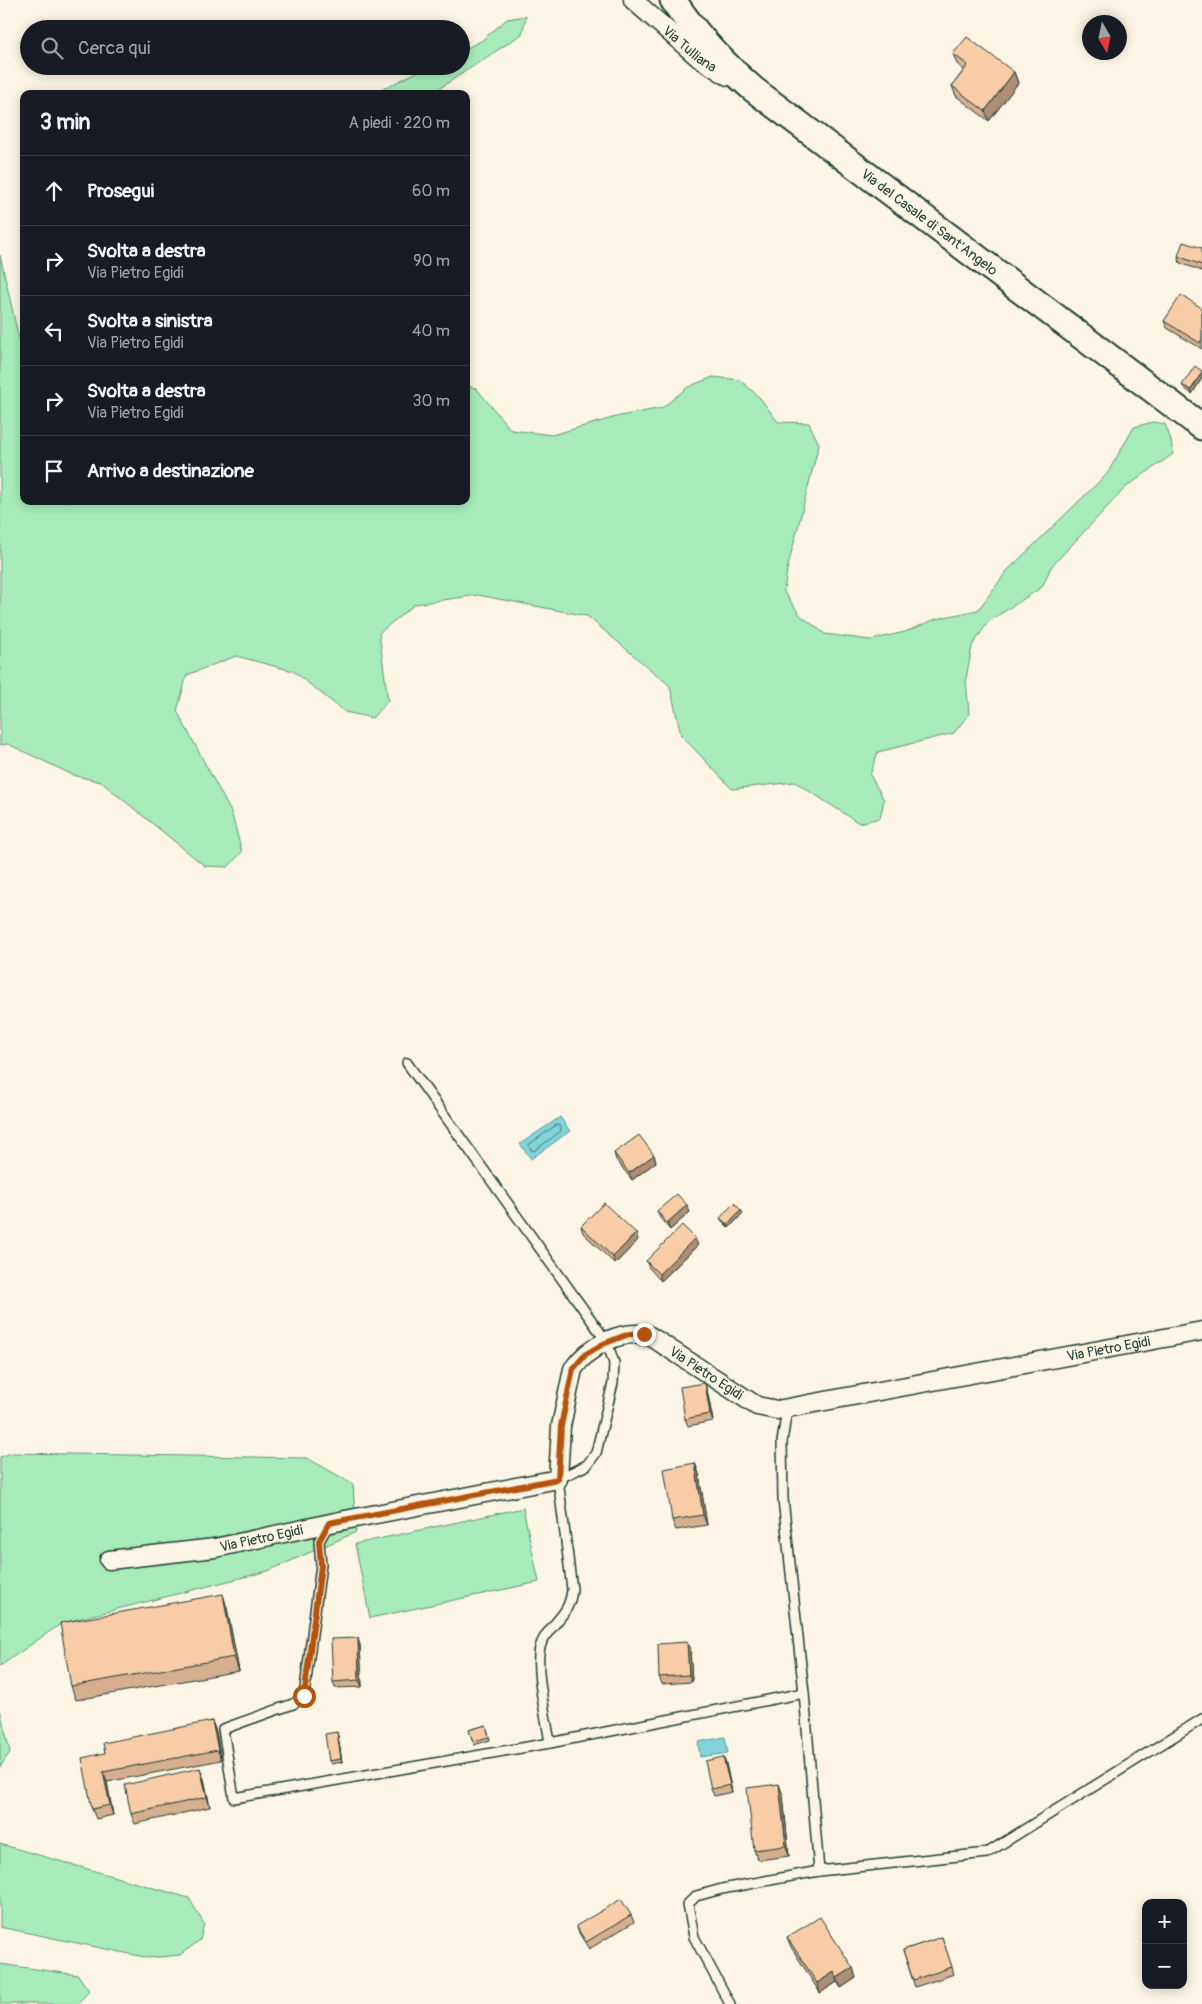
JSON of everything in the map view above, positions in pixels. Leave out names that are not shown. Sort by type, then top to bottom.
[{"type":"main road","name":"Via del Casale di Sant'Angelo","points":[[673,0],[698,36],[753,89],[1202,428]]},
{"type":"street","name":"Via Tulliana","points":[[633,0],[700,58],[753,89]]},
{"type":"street","name":"Via Pietro Egidi","points":[[109,1560],[215,1548],[329,1523],[558,1479],[561,1426],[573,1369],[586,1354],[608,1342],[629,1334],[636,1333],[650,1336],[757,1406],[768,1410],[787,1409],[1202,1331]]},
{"type":"lane","points":[[407,1062],[608,1342],[614,1363],[613,1383],[596,1453],[587,1465],[558,1479],[572,1589],[571,1600],[562,1616],[541,1642],[538,1655],[550,1743]]},
{"type":"lane","points":[[787,1409],[782,1442],[783,1499],[804,1693],[820,1871]]},
{"type":"lane","points":[[329,1523],[319,1541],[321,1566],[304,1696],[293,1704],[223,1729],[234,1798],[550,1743],[804,1693]]},
{"type":"lane","points":[[730,2004],[694,1937],[688,1904],[696,1896],[722,1888],[820,1871],[987,1853],[1202,1719]]},
{"type":"green space","points":[[526,16],[522,34],[470,68],[470,46],[481,41],[507,19]]},
{"type":"green space","points":[[411,75],[460,75],[437,90],[381,90]]},
{"type":"green space","points":[[0,255],[20,343],[20,505],[470,505],[470,387],[476,388],[511,430],[552,435],[620,416],[662,408],[688,387],[713,377],[740,380],[760,398],[778,422],[809,423],[819,444],[787,570],[784,592],[800,615],[825,634],[870,640],[905,632],[936,619],[978,610],[1007,571],[1107,474],[1134,427],[1153,422],[1165,424],[1171,440],[1173,454],[1126,487],[1051,567],[1042,587],[988,622],[972,646],[966,679],[969,714],[954,733],[878,752],[870,775],[884,800],[880,818],[859,823],[795,782],[732,789],[681,735],[670,686],[587,616],[478,595],[415,604],[379,633],[388,701],[372,718],[345,712],[293,671],[236,656],[187,675],[177,711],[231,812],[242,852],[228,867],[205,866],[101,782],[73,775],[8,744],[0,745]]},
{"type":"green space","points":[[12,1453],[307,1458],[353,1484],[356,1532],[268,1571],[62,1623],[0,1666],[0,1457]]},
{"type":"green space","points":[[523,1508],[539,1582],[370,1618],[355,1544]]},
{"type":"green space","points":[[0,1710],[10,1752],[0,1767]]},
{"type":"green space","points":[[0,1844],[189,1898],[204,1924],[200,1940],[180,1955],[149,1958],[0,1927]]},
{"type":"green space","points":[[0,1964],[78,1975],[89,1991],[78,2004],[0,2004]]},
{"type":"water","points":[[560,1117],[570,1131],[531,1159],[520,1144]]},
{"type":"water","points":[[725,1737],[728,1753],[700,1757],[698,1742]]},
{"type":"building","points":[[967,37],[1014,72],[985,111],[952,86],[968,65],[953,54]]},
{"type":"building","points":[[1183,242],[1202,248],[1202,265],[1178,256]]},
{"type":"building","points":[[1181,295],[1202,308],[1202,339],[1200,343],[1164,321]]},
{"type":"building","points":[[1195,366],[1202,372],[1191,390],[1182,385]]},
{"type":"building","points":[[639,1135],[654,1155],[629,1173],[614,1153]]},
{"type":"building","points":[[677,1194],[687,1205],[667,1223],[657,1211]]},
{"type":"building","points":[[604,1203],[636,1233],[613,1257],[581,1226]]},
{"type":"building","points":[[734,1203],[741,1210],[728,1225],[720,1218]]},
{"type":"building","points":[[682,1225],[695,1238],[659,1274],[646,1261]]},
{"type":"building","points":[[705,1383],[710,1414],[685,1419],[680,1387]]},
{"type":"building","points":[[695,1463],[703,1515],[672,1520],[664,1469]]},
{"type":"building","points":[[223,1594],[234,1657],[71,1686],[60,1623]]},
{"type":"building","points":[[358,1638],[359,1680],[333,1682],[331,1639]]},
{"type":"building","points":[[687,1642],[689,1675],[659,1677],[658,1644]]},
{"type":"building","points":[[212,1721],[218,1750],[103,1772],[110,1805],[92,1809],[82,1758],[105,1753],[103,1743]]},
{"type":"building","points":[[486,1725],[489,1737],[473,1741],[469,1730]]},
{"type":"building","points":[[337,1732],[341,1759],[329,1761],[325,1734]]},
{"type":"building","points":[[723,1757],[730,1785],[711,1789],[705,1761]]},
{"type":"building","points":[[200,1768],[207,1797],[131,1814],[125,1785]]},
{"type":"building","points":[[779,1784],[786,1846],[754,1850],[747,1788]]},
{"type":"building","points":[[621,1899],[631,1915],[586,1942],[576,1926]]},
{"type":"building","points":[[820,1917],[853,1968],[837,1978],[834,1972],[817,1983],[787,1937]]},
{"type":"building","points":[[942,1937],[952,1967],[913,1980],[903,1950]]},
{"type":"route","points":[[304,1696],[321,1566],[319,1541],[329,1523],[558,1479],[561,1426],[569,1378],[573,1369],[586,1354],[603,1344],[629,1334],[644,1334]]}]
